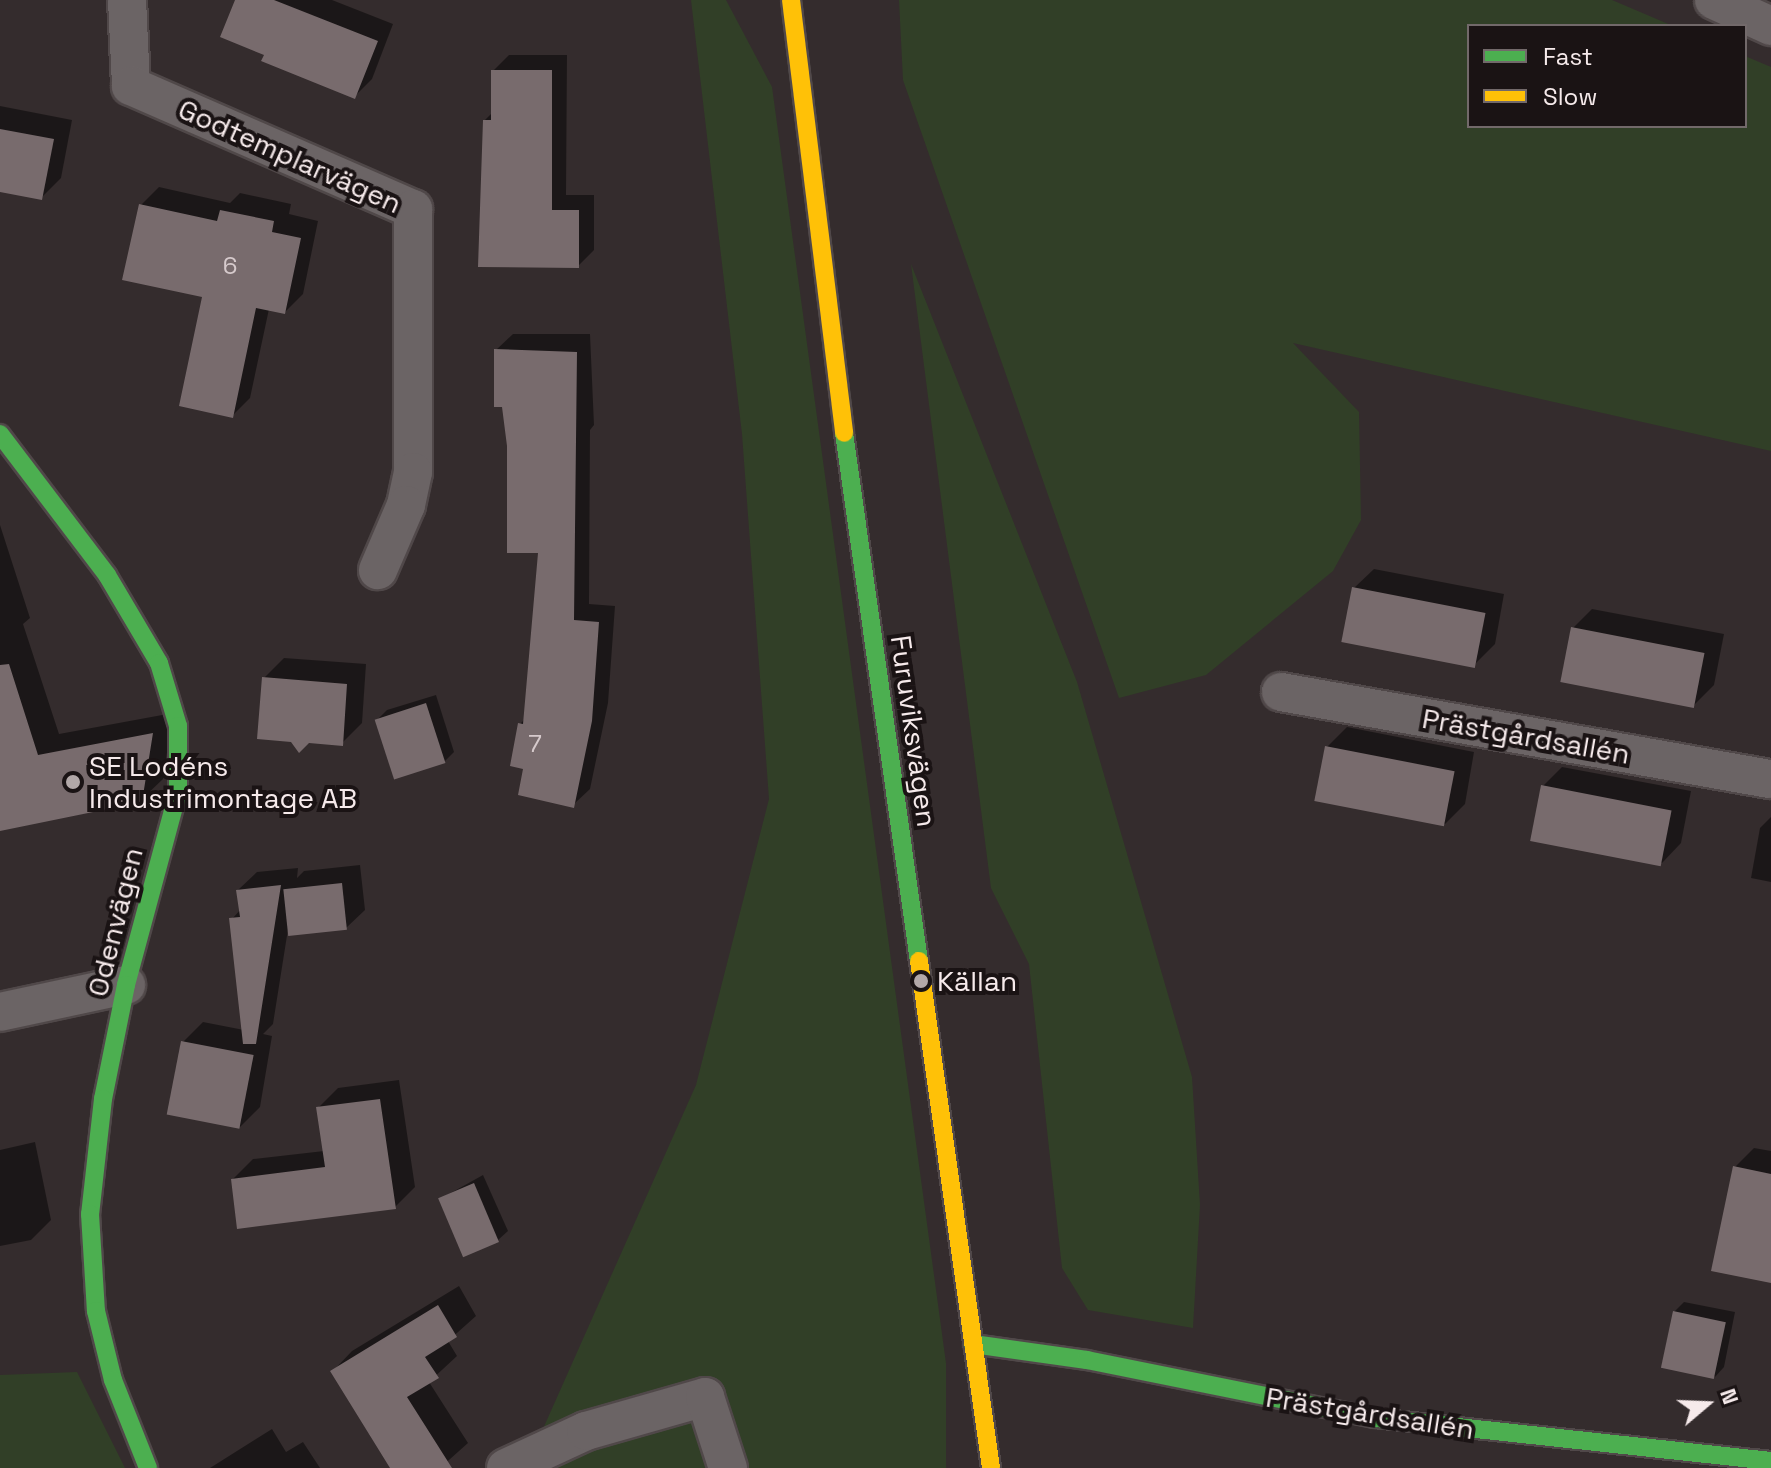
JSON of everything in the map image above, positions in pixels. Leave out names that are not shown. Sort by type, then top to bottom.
[{"type":"street","name":"Godtemplarvägen","points":[[127,0],[131,86],[413,209],[413,472],[406,505],[378,570]]},
{"type":"street","name":"Furuviksvägen","points":[[791,0],[815,228],[991,1468]]},
{"type":"street","points":[[1714,0],[1771,26]]},
{"type":"street","name":"Odenvägen","points":[[0,434],[107,575],[159,663],[173,701],[180,751],[178,792],[126,985],[103,1099],[90,1259],[96,1311],[113,1380],[148,1468]]},
{"type":"street","name":"Prästgårdsallén","points":[[1281,692],[1771,779]]},
{"type":"street","points":[[0,1012],[126,985]]},
{"type":"street","name":"Prästgårdsallén","points":[[973,1344],[1087,1360],[1375,1418],[1771,1461]]},
{"type":"street","points":[[506,1468],[642,1411],[705,1397],[728,1468]]},
{"type":"green space","points":[[691,0],[726,0],[772,87],[946,1363],[946,1468],[554,1468],[538,1440],[696,1085],[769,799],[742,434]]},
{"type":"green space","points":[[899,0],[1612,0],[1668,24],[1467,24],[1467,128],[1747,128],[1747,57],[1771,67],[1771,451],[1293,343],[1359,412],[1361,520],[1333,571],[1206,675],[1119,698],[903,80]]},
{"type":"green space","points":[[911,264],[1077,682],[1192,1077],[1200,1205],[1193,1328],[1088,1310],[1062,1268],[1029,964],[991,888]]},
{"type":"green space","points":[[77,1372],[125,1468],[0,1468],[0,1375]]},
{"type":"building","points":[[235,0],[274,0],[378,41],[355,99],[261,61],[264,55],[220,37]]},
{"type":"building","points":[[491,70],[552,70],[552,210],[579,210],[579,268],[478,267],[483,120],[491,120]]},
{"type":"building","points":[[0,129],[54,139],[42,200],[0,192]]},
{"type":"building","points":[[139,204],[217,221],[220,210],[274,221],[272,232],[301,238],[285,314],[256,308],[233,418],[179,406],[202,297],[122,280]]},
{"type":"building","points":[[494,349],[577,352],[574,620],[599,622],[592,721],[574,808],[518,795],[523,769],[510,766],[518,723],[523,724],[538,553],[507,553],[507,446],[502,407],[494,407]]},
{"type":"building","points":[[1352,587],[1486,613],[1475,668],[1341,642]]},
{"type":"building","points":[[1571,627],[1705,653],[1694,708],[1560,682]]},
{"type":"building","name":"SE Lodéns Industrimontage AB","points":[[9,664],[38,755],[153,733],[142,802],[0,831],[0,665]]},
{"type":"building","points":[[262,677],[347,684],[343,746],[309,743],[299,753],[291,742],[257,739]]},
{"type":"building","points":[[426,703],[445,763],[394,780],[375,720]]},
{"type":"building","points":[[1325,746],[1455,771],[1444,826],[1314,801]]},
{"type":"building","points":[[1541,785],[1672,810],[1661,866],[1530,841]]},
{"type":"building","points":[[342,883],[347,930],[288,936],[283,889]]},
{"type":"building","points":[[281,885],[256,1044],[243,1044],[229,918],[240,917],[236,890]]},
{"type":"building","points":[[181,1041],[254,1055],[239,1129],[167,1115]]},
{"type":"building","points":[[380,1099],[396,1209],[237,1229],[231,1179],[325,1167],[316,1107]]},
{"type":"building","points":[[1733,1166],[1771,1174],[1771,1283],[1711,1271]]},
{"type":"building","points":[[474,1183],[499,1242],[463,1257],[438,1198]]},
{"type":"building","points":[[438,1305],[457,1337],[425,1357],[439,1378],[407,1397],[452,1468],[390,1468],[330,1371]]},
{"type":"building","points":[[1673,1311],[1726,1322],[1714,1379],[1661,1368]]},
{"type":"traffic: fast","points":[[844,433],[919,961]]},
{"type":"traffic: fast","points":[[0,434],[107,575],[159,663],[178,726],[178,792],[126,985],[103,1099],[90,1214],[96,1311],[113,1380],[148,1468]]},
{"type":"traffic: fast","points":[[973,1344],[1087,1360],[1375,1418],[1771,1461]]},
{"type":"traffic: slow","points":[[791,0],[844,433]]},
{"type":"traffic: slow","points":[[919,961],[991,1468]]},
{"type":"place","name":"SE Lodéns Industrimontage AB","points":[[73,782]]},
{"type":"place","name":"Källan","points":[[921,981]]}]
